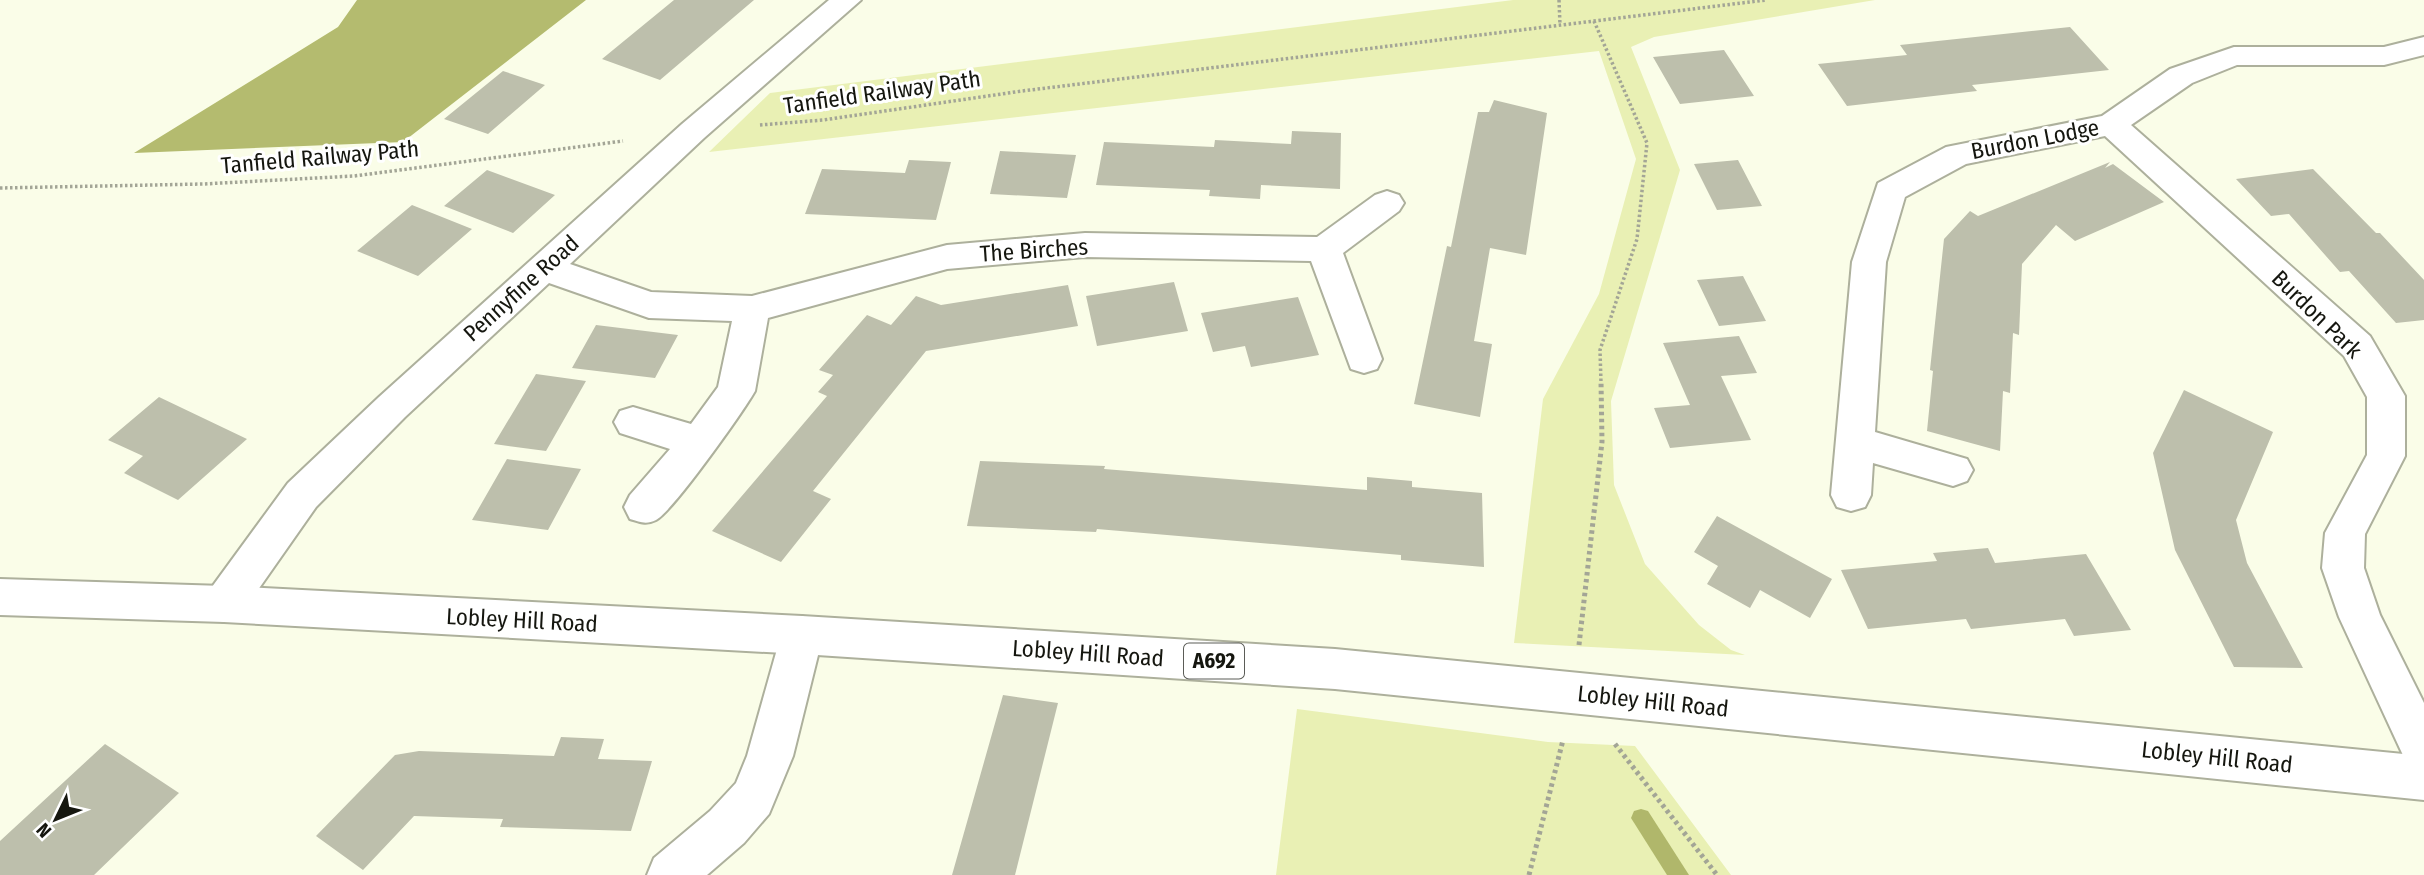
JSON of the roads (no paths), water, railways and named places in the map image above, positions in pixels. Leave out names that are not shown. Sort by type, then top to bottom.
[{"type":"main road","name":"Pennyfine Road","points":[[224,604],[302,495],[392,407],[693,131],[847,0]]},
{"type":"main road","name":"Burdon Lodge","points":[[1851,495],[1869,262],[1890,191],[1957,155],[2111,124],[2180,76],[2234,56],[2384,56],[2424,46]]},
{"type":"main road","name":"Burdon Park","points":[[2111,124],[2357,346],[2386,396],[2386,456],[2345,533],[2343,568],[2360,617],[2424,751]]},
{"type":"main road","points":[[1364,359],[1324,249],[1387,203]]},
{"type":"main road","name":"The Birches","points":[[544,268],[649,305],[752,309],[947,257],[1085,245],[1324,249]]},
{"type":"main road","points":[[644,507],[699,442],[736,391],[752,309]]},
{"type":"main road","points":[[633,422],[699,442]]},
{"type":"main road","points":[[1855,442],[1953,470]]},
{"type":"main road","name":"Lobley Hill Road","points":[[0,597],[224,604],[802,635],[1335,669],[2424,778]]},
{"type":"main road","points":[[671,875],[727,827],[753,798],[769,756],[802,635]]},
{"type":"waterway","points":[[1641,818],[1679,875]]}]
